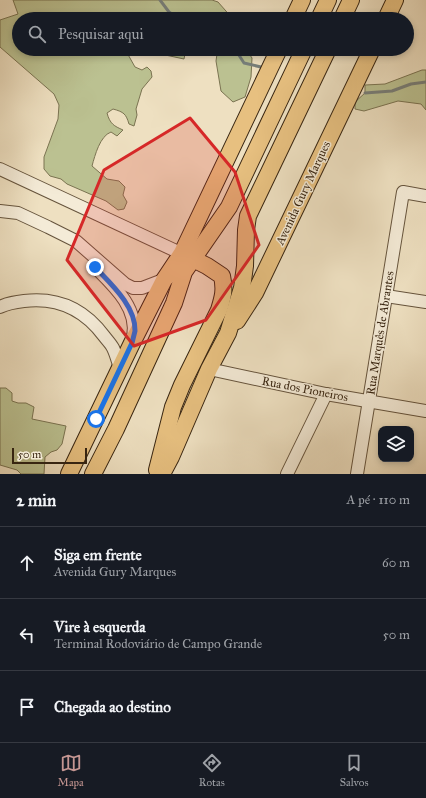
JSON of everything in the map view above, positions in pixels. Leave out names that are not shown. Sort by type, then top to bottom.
[{"type":"main road","points":[[296,12],[302,0]]},
{"type":"main road","points":[[322,12],[328,0]]},
{"type":"main road","points":[[345,12],[351,0]]},
{"type":"main road","points":[[389,12],[395,0]]},
{"type":"main road","points":[[93,474],[116,429],[174,303],[184,272],[187,256],[275,56]]},
{"type":"main road","points":[[69,474],[164,280],[187,256],[229,207],[301,56]]},
{"type":"main road","name":"Avenida Gury Marques","points":[[228,333],[242,288],[248,216],[325,56]]},
{"type":"main road","name":"Avenida Gury Marques","points":[[162,474],[171,457],[209,369],[228,333],[243,313],[255,293],[369,56]]},
{"type":"main road","points":[[157,474],[173,407],[223,299],[224,287],[222,276],[208,266],[187,256]]},
{"type":"street","points":[[0,169],[187,256]]},
{"type":"street","name":"Rua Marquês de Abrantes","points":[[357,474],[403,192],[426,196]]},
{"type":"street","points":[[0,211],[18,214],[76,241],[125,284],[133,288],[142,288],[184,272]]},
{"type":"street","points":[[0,217],[19,220],[58,239],[79,252],[95,267],[119,292],[133,317],[135,330],[132,343]]},
{"type":"street","points":[[386,296],[426,302]]},
{"type":"street","points":[[0,307],[6,304],[30,300],[45,300],[66,305],[80,312],[96,325],[113,348],[120,368]]},
{"type":"street","name":"Rua dos Pioneiros","points":[[209,369],[326,394],[426,411]]},
{"type":"street","points":[[287,474],[326,394]]},
{"type":"highlighted area","points":[[190,118],[235,172],[259,245],[206,320],[134,346],[67,260],[104,170]]},
{"type":"green space","points":[[13,0],[212,0],[218,2],[227,12],[17,12]]},
{"type":"green space","points":[[12,16],[12,56],[129,56],[135,67],[142,70],[147,67],[151,71],[152,77],[142,89],[136,109],[137,115],[134,126],[129,124],[126,116],[120,111],[113,109],[107,113],[113,124],[123,130],[117,136],[111,132],[104,137],[98,146],[92,166],[107,179],[119,181],[125,187],[123,195],[127,202],[124,209],[118,210],[106,201],[67,184],[61,179],[50,176],[44,169],[44,157],[58,119],[59,105],[54,94],[0,47],[0,20]]},
{"type":"green space","points":[[170,56],[185,56],[184,59]]},
{"type":"green space","points":[[217,56],[251,56],[252,58],[251,77],[245,97],[233,102],[221,91],[216,61]]},
{"type":"green space","points":[[422,70],[426,70],[426,110],[421,104],[398,101],[364,111],[355,109],[355,102],[365,93],[365,85],[385,84]]},
{"type":"green space","points":[[0,388],[6,388],[12,393],[12,401],[26,403],[34,407],[32,419],[66,426],[62,444],[57,450],[51,452],[45,457],[44,474],[21,474],[17,470],[0,465]]},
{"type":"waterway","points":[[160,0],[169,12]]},
{"type":"waterway","points":[[240,56],[244,63],[261,67]]},
{"type":"waterway","points":[[365,93],[392,91],[411,84],[426,82]]},
{"type":"route","points":[[95,267],[119,292],[133,317],[135,330],[132,343],[96,419]]}]
